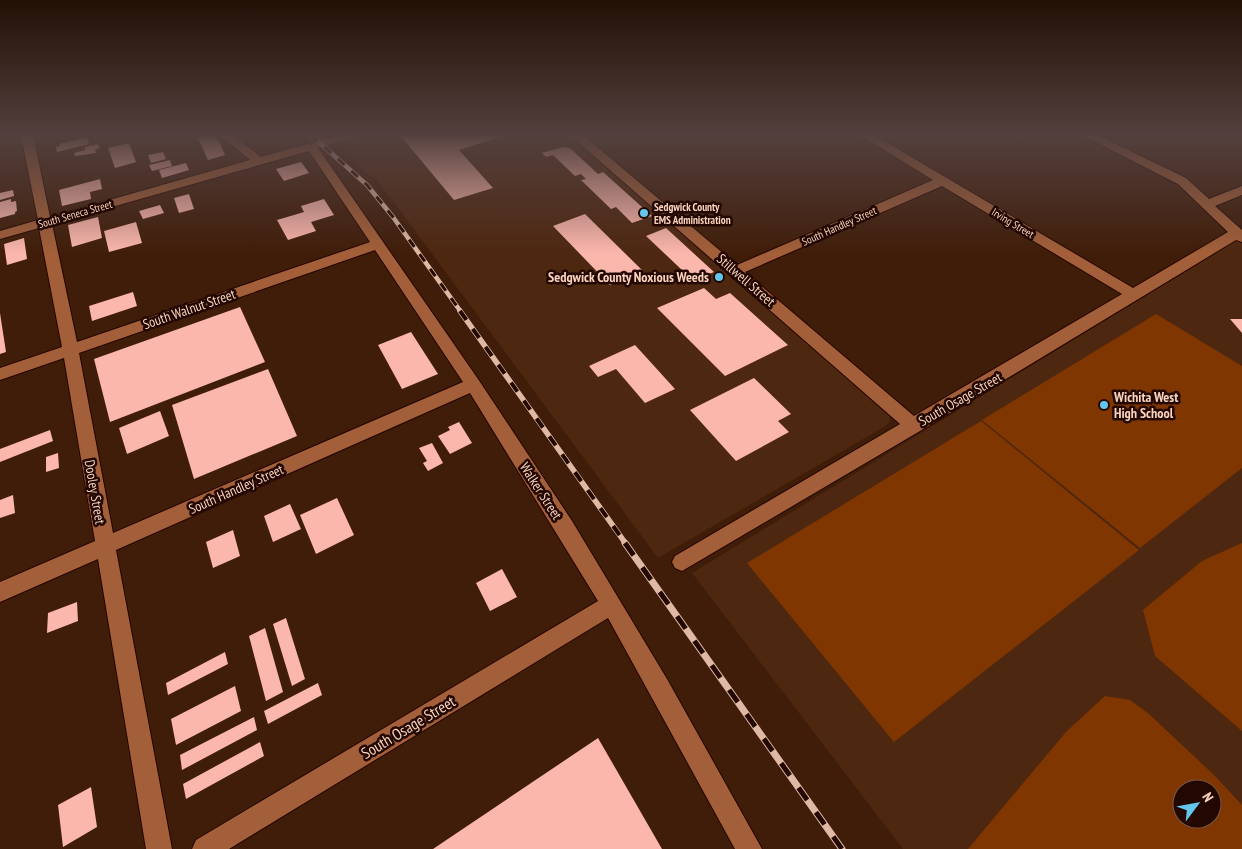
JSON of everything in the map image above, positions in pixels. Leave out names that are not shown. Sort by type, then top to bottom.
[{"type":"street","name":"Dooley Street","points":[[35,175],[71,350],[159,849]]},
{"type":"street","name":"South Seneca Street","points":[[0,235],[210,175]]},
{"type":"street","name":"Walker Street","points":[[331,175],[472,385],[565,528],[612,604],[749,849]]},
{"type":"street","name":"Stillwell Street","points":[[623,175],[914,426]]},
{"type":"street","name":"Irving Street","points":[[931,175],[1134,295]]},
{"type":"street","points":[[1167,175],[1182,182],[1208,204],[1239,236]]},
{"type":"street","name":"South Handley Street","points":[[736,271],[942,181]]},
{"type":"street","points":[[1208,204],[1242,190]]},
{"type":"street","name":"South Osage Street","points":[[682,562],[1134,295],[1239,236]]},
{"type":"street","name":"South Walnut Street","points":[[0,374],[378,244]]},
{"type":"street","name":"South Handley Street","points":[[0,592],[472,385]]},
{"type":"street","name":"South Osage Street","points":[[205,849],[612,604]]},
{"type":"shaded area","points":[[370,175],[614,175],[889,415],[890,422],[658,558],[375,177]]},
{"type":"shaded area","name":"Wichita West High School","points":[[1242,237],[1242,849],[903,849],[692,573]]},
{"type":"shaded area","points":[[1156,314],[1242,366],[1242,468],[1140,548],[982,420]]},
{"type":"shaded area","points":[[981,421],[1139,550],[894,742],[747,563]]},
{"type":"shaded area","points":[[1242,543],[1242,731],[1155,656],[1143,610],[1202,561]]},
{"type":"shaded area","points":[[1105,696],[1130,700],[1149,714],[1218,779],[1172,779],[1172,829],[1222,829],[1222,784],[1242,805],[1242,849],[968,849],[1066,732]]},
{"type":"building","points":[[161,175],[173,175],[162,178]]},
{"type":"building","points":[[280,175],[304,175],[284,181]]},
{"type":"building","points":[[433,175],[481,175],[493,188],[454,200]]},
{"type":"building","points":[[582,175],[606,175],[652,216],[632,223],[616,207],[611,209],[581,180],[586,179]]},
{"type":"building","points":[[100,179],[102,189],[90,192],[91,199],[62,206],[59,190]]},
{"type":"building","points":[[13,190],[14,196],[0,200],[0,193]]},
{"type":"building","points":[[189,194],[194,209],[179,213],[174,198]]},
{"type":"building","points":[[11,199],[11,202],[16,201],[17,211],[15,214],[0,218],[0,202]]},
{"type":"building","points":[[324,199],[334,215],[311,222],[316,231],[288,240],[277,220],[304,212],[301,206]]},
{"type":"building","points":[[160,205],[164,213],[143,219],[139,211]]},
{"type":"building","points":[[585,214],[643,271],[610,285],[553,226]]},
{"type":"building","points":[[98,217],[102,238],[72,247],[68,225]]},
{"type":"building","points":[[136,222],[142,243],[109,252],[104,231]]},
{"type":"building","points":[[666,228],[714,272],[685,284],[674,274],[682,270],[646,236]]},
{"type":"building","points":[[24,238],[27,259],[7,265],[4,244]]},
{"type":"building","points":[[704,288],[716,299],[730,293],[788,345],[725,376],[657,308]]},
{"type":"building","points":[[133,292],[137,306],[92,321],[89,306]]},
{"type":"building","points":[[240,307],[265,362],[110,422],[94,359]]},
{"type":"building","points":[[0,313],[6,352],[0,354]]},
{"type":"building","points":[[1230,319],[1242,319],[1242,333]]},
{"type":"building","points":[[411,332],[438,374],[402,389],[378,345]]},
{"type":"building","points":[[635,345],[675,389],[645,403],[616,369],[598,377],[589,366]]},
{"type":"building","points":[[268,369],[297,436],[194,479],[172,405]]},
{"type":"building","points":[[754,378],[791,414],[778,421],[789,432],[736,461],[690,410]]},
{"type":"building","points":[[160,411],[169,436],[127,454],[119,428]]},
{"type":"building","points":[[459,422],[472,443],[450,454],[438,436],[450,430],[448,427]]},
{"type":"building","points":[[50,430],[53,441],[0,462],[0,449]]},
{"type":"building","points":[[432,443],[443,463],[428,471],[423,463],[427,461],[419,448]]},
{"type":"building","points":[[58,453],[59,468],[46,472],[46,457]]},
{"type":"building","points":[[13,495],[15,513],[0,518],[0,500]]},
{"type":"building","points":[[337,498],[354,535],[316,554],[300,515]]},
{"type":"building","points":[[290,504],[301,529],[273,542],[264,516]]},
{"type":"building","points":[[233,530],[240,556],[213,568],[206,542]]},
{"type":"building","points":[[502,569],[517,597],[490,611],[476,583]]},
{"type":"building","points":[[77,602],[78,621],[47,633],[48,613]]},
{"type":"building","points":[[286,618],[305,679],[292,686],[273,624]]},
{"type":"building","points":[[265,628],[283,692],[266,701],[249,636]]},
{"type":"building","points":[[225,652],[228,664],[168,695],[166,683]]},
{"type":"building","points":[[318,683],[322,695],[268,724],[264,711]]},
{"type":"building","points":[[235,686],[241,711],[176,745],[171,719]]},
{"type":"building","points":[[254,717],[257,730],[182,770],[180,755]]},
{"type":"building","points":[[598,738],[662,849],[433,849]]},
{"type":"building","points":[[260,742],[264,756],[186,799],[183,784]]},
{"type":"building","points":[[91,787],[97,827],[63,847],[58,805]]},
{"type":"railway","points":[[355,175],[367,185],[393,217],[461,312]]},
{"type":"railway","points":[[460,311],[626,544]]},
{"type":"railway","points":[[625,543],[842,849]]},
{"type":"place","name":"Sedgwick County EMS Administration","points":[[644,213]]},
{"type":"place","name":"Sedgwick County Noxious Weeds","points":[[719,277]]},
{"type":"place","name":"Wichita West High School","points":[[1104,405]]}]
